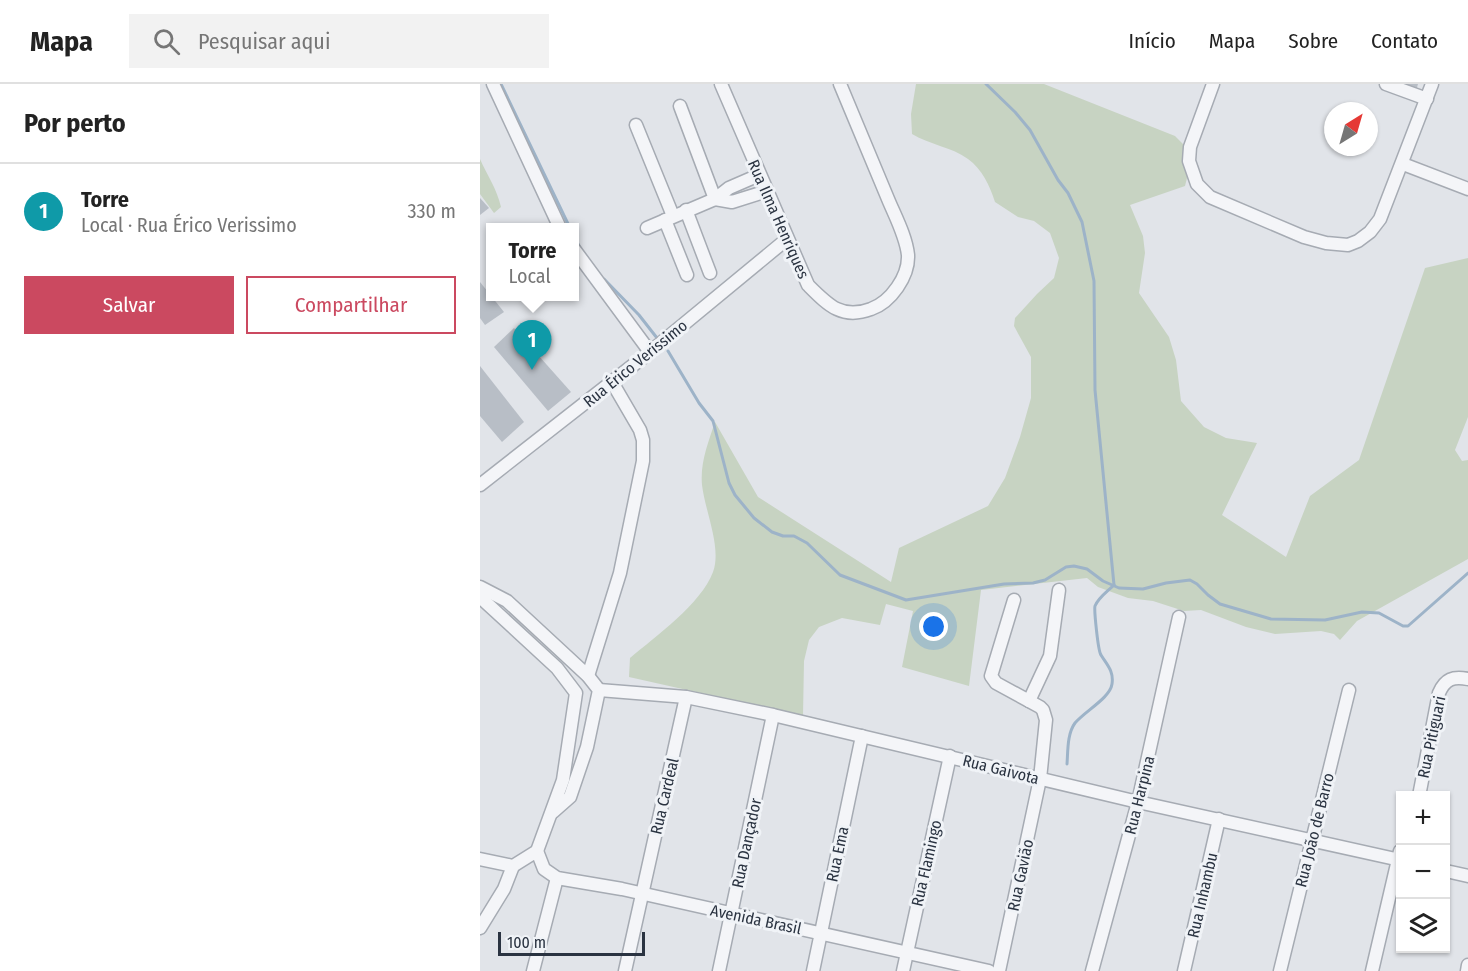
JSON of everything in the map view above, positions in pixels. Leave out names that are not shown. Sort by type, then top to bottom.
[{"type":"street","points":[[493,84],[558,223]]},
{"type":"street","name":"Rua Ilma Henriques","points":[[721,84],[808,285],[823,300],[840,311],[859,314],[876,307],[890,296],[900,284],[908,258],[906,245],[840,84]]},
{"type":"street","points":[[1213,84],[1190,147],[1189,161],[1197,184],[1210,197],[1304,237],[1326,243],[1348,245],[1370,232],[1380,219],[1432,84]]},
{"type":"street","points":[[1386,84],[1427,99]]},
{"type":"street","points":[[680,106],[715,199]]},
{"type":"street","points":[[636,125],[687,275]]},
{"type":"street","points":[[1403,164],[1468,189]]},
{"type":"street","points":[[647,228],[715,199],[729,188],[759,175]]},
{"type":"street","points":[[715,199],[732,202],[767,191]]},
{"type":"street","points":[[686,210],[710,273]]},
{"type":"street","name":"Rua Érico Verissimo","points":[[480,485],[669,337],[787,239]]},
{"type":"street","points":[[579,255],[652,350]]},
{"type":"street","points":[[588,676],[620,573],[644,461],[644,440],[640,430],[612,382]]},
{"type":"street","points":[[480,587],[507,601],[588,676],[599,690],[587,747],[570,797],[550,815]]},
{"type":"street","points":[[1014,600],[992,676],[996,683],[1029,701],[1050,656],[1059,591]]},
{"type":"street","points":[[480,597],[557,668],[576,693],[563,780],[537,851],[513,866],[504,889],[480,928]]},
{"type":"street","name":"Rua Harpina","points":[[1092,971],[1138,802],[1179,617]]},
{"type":"street","name":"Rua Pitiguari","points":[[1420,791],[1439,693],[1448,680],[1468,679]]},
{"type":"street","name":"Rua Gaivota","points":[[599,690],[686,697],[773,715],[1138,802],[1396,856]]},
{"type":"street","name":"Rua João de Barro","points":[[1280,971],[1349,690]]},
{"type":"street","name":"Rua Cardeal","points":[[625,971],[686,697]]},
{"type":"street","name":"Rua Gavião","points":[[999,971],[1040,779],[1045,715],[1040,707],[1029,701]]},
{"type":"street","name":"Rua Dançador","points":[[719,971],[773,715]]},
{"type":"street","name":"Rua Ema","points":[[813,971],[862,736]]},
{"type":"street","name":"Rua Flamingo","points":[[903,971],[950,756]]},
{"type":"street","name":"Rua Inhambu","points":[[1184,971],[1219,819]]},
{"type":"street","points":[[533,971],[557,878],[544,869],[537,851]]},
{"type":"street","points":[[480,859],[513,866]]},
{"type":"street","points":[[1450,872],[1468,876]]},
{"type":"street","points":[[1372,971],[1396,873]]},
{"type":"street","name":"Avenida Brasil","points":[[557,878],[731,913],[989,971]]},
{"type":"street","points":[[1467,971],[1468,965]]},
{"type":"green space","points":[[916,84],[1044,84],[1175,136],[1186,147],[1189,170],[1185,186],[1130,205],[1143,236],[1145,253],[1139,293],[1169,337],[1176,360],[1181,401],[1204,427],[1226,438],[1257,443],[1222,515],[1286,557],[1310,496],[1359,460],[1425,268],[1468,258],[1468,417],[1455,450],[1462,461],[1468,460],[1468,559],[1357,621],[1340,640],[1334,634],[1321,631],[1275,634],[1246,627],[1201,610],[1184,611],[1153,601],[1128,598],[1098,587],[1087,578],[981,590],[969,686],[902,667],[913,611],[886,604],[880,625],[842,618],[819,627],[809,640],[804,661],[803,716],[629,677],[630,658],[665,630],[699,596],[713,572],[716,552],[702,485],[702,469],[715,422],[758,497],[891,582],[899,548],[988,506],[1005,478],[1031,398],[1031,357],[1014,326],[1015,318],[1054,278],[1059,258],[1050,233],[1034,221],[1018,217],[995,202],[985,178],[973,163],[962,155],[912,134],[911,114]]},
{"type":"green space","points":[[480,159],[501,207],[494,213],[480,194]]},
{"type":"building","points":[[1396,84],[1418,84],[1416,91]]},
{"type":"building","points":[[480,198],[489,208],[480,215]]},
{"type":"building","points":[[480,282],[486,290],[486,301],[495,301],[504,312],[485,325],[480,318]]},
{"type":"building","points":[[514,328],[571,392],[548,411],[494,347]]},
{"type":"building","points":[[480,366],[524,422],[502,442],[480,416]]},
{"type":"waterway","points":[[501,84],[568,223]]},
{"type":"waterway","points":[[986,84],[1030,130],[1058,180],[1068,193],[1082,222],[1094,281],[1095,390],[1114,585]]},
{"type":"waterway","points":[[604,279],[639,315],[657,338]]},
{"type":"waterway","points":[[668,351],[699,403],[713,421],[729,483],[735,495],[754,518],[772,532],[783,536],[794,536],[807,543],[840,575],[906,600],[1004,584],[1033,583],[1045,580],[1066,567],[1074,566],[1087,569],[1103,581],[1119,588],[1143,589],[1190,580],[1220,604],[1271,619],[1325,620],[1362,612],[1379,613],[1403,626],[1408,626],[1468,573]]},
{"type":"waterway","points":[[1067,764],[1068,743],[1072,727],[1107,694],[1112,684],[1111,672],[1100,652],[1095,606],[1114,585]]},
{"type":"place","name":"Torre","points":[[532,370]]}]
